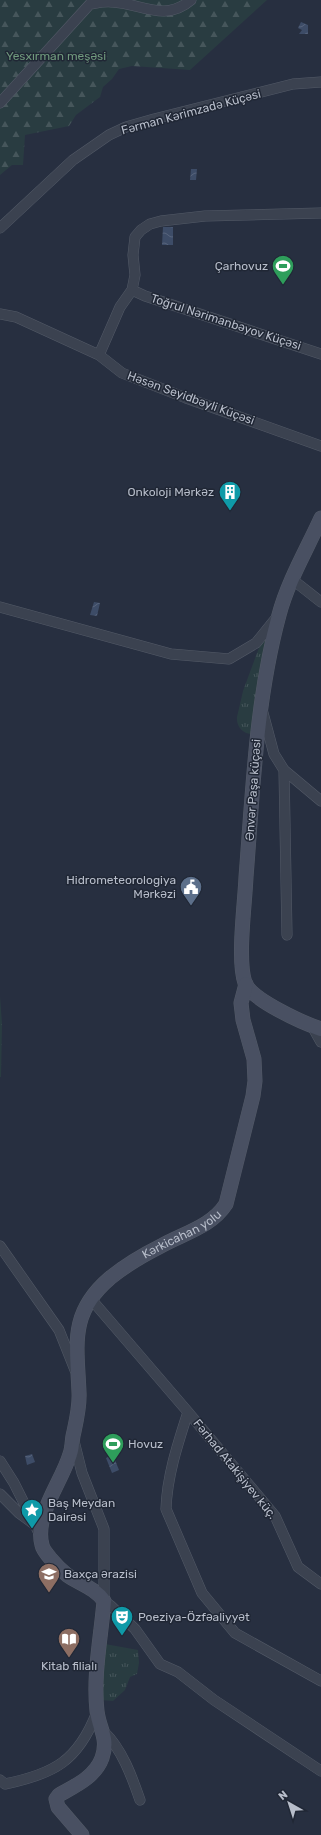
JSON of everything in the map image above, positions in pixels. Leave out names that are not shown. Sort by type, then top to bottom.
[{"type":"street","points":[[0,103],[90,4],[112,2],[166,12],[178,10],[191,0]]},
{"type":"street","name":"Fərman Kərimzadə Küçəsi","points":[[0,228],[73,160],[104,138],[126,127],[293,84],[321,82]]},
{"type":"street","points":[[98,355],[120,307],[132,290],[135,275],[133,255],[135,237],[141,230],[150,224],[161,221],[205,216],[321,213]]},
{"type":"street","name":"Toğrul Nərimanbəyov Küçəsi","points":[[132,290],[145,296],[321,354]]},
{"type":"street","name":"Həsən Seyidbəyli Küçəsi","points":[[0,314],[16,317],[98,355],[122,373],[186,398],[321,446]]},
{"type":"street","name":"Ənvər Paşa küçəsi","points":[[246,984],[242,959],[244,917],[256,737],[261,700],[280,614],[293,580],[321,518]]},
{"type":"street","points":[[293,580],[321,602]]},
{"type":"street","points":[[0,607],[171,654],[229,659],[256,643],[280,614]]},
{"type":"street","points":[[261,700],[267,731],[274,754],[284,770],[321,801]]},
{"type":"street","points":[[284,770],[287,934]]},
{"type":"street","points":[[246,984],[264,1002],[316,1028],[321,1042]]},
{"type":"street","name":"Kərkicahan yolu","points":[[37,1529],[43,1519],[57,1482],[70,1455],[79,1408],[76,1344],[81,1316],[90,1299],[110,1279],[136,1259],[203,1225],[219,1215],[226,1204],[253,1096],[255,1081],[254,1059],[243,1020],[242,1003],[246,984]]},
{"type":"street","points":[[0,1246],[59,1330],[77,1375]]},
{"type":"street","name":"Fərhad Atakişiyev küç.","points":[[90,1299],[188,1412],[275,1516],[298,1567],[321,1584]]},
{"type":"street","name":"Fərhad Atakişiyev küç.","points":[[188,1412],[177,1447],[167,1496],[166,1509],[202,1593],[235,1633],[321,1681]]},
{"type":"street","points":[[73,1436],[82,1473],[104,1529],[104,1601],[96,1684],[97,1712],[104,1732],[105,1748],[102,1760],[90,1776],[58,1795],[56,1799],[58,1807],[82,1835]]},
{"type":"street","points":[[0,1461],[14,1482],[37,1529],[42,1546],[55,1564],[66,1574],[94,1591],[111,1606],[135,1629],[160,1664],[178,1672],[214,1700],[321,1771]]},
{"type":"street","points":[[0,1494],[37,1529]]},
{"type":"street","points":[[0,1780],[5,1784],[52,1770],[65,1761],[79,1746],[91,1728],[97,1712]]},
{"type":"street","points":[[104,1732],[111,1739],[129,1772],[140,1800]]},
{"type":"green space","name":"Yesxırman meşəsi","points":[[0,0],[267,0],[190,70],[132,66],[119,69],[112,79],[103,87],[100,97],[76,115],[69,126],[25,135],[23,165],[12,165],[0,175]]},
{"type":"green space","points":[[273,628],[254,734],[250,734],[241,730],[237,717],[243,691],[260,645]]},
{"type":"green space","points":[[0,996],[2,1024],[1,1077],[0,1077]]},
{"type":"green space","points":[[105,1644],[138,1650],[139,1663],[137,1674],[130,1677],[125,1690],[113,1701],[101,1700]]},
{"type":"water","points":[[301,22],[308,25],[308,34],[299,34],[302,30],[298,28]]},
{"type":"water","points":[[191,169],[197,169],[196,180],[190,180]]},
{"type":"water","points":[[163,227],[173,227],[173,245],[162,245]]},
{"type":"water","points":[[94,602],[100,603],[97,616],[90,615]]},
{"type":"water","points":[[32,1454],[35,1462],[27,1465],[25,1456]]},
{"type":"water","name":"Hovuz","points":[[113,1455],[119,1470],[112,1473],[106,1458]]},
{"type":"place","name":"Çarhovuz","points":[[283,286]]},
{"type":"place","name":"Onkoloji Mərkəz","points":[[230,512]]},
{"type":"place","name":"Hidrometeorologiya Mərkəzi","points":[[191,906]]},
{"type":"place","name":"Hovuz","points":[[113,1464]]},
{"type":"place","name":"Baş Meydan Dairəsi","points":[[32,1530]]},
{"type":"place","name":"Baxça ərazisi","points":[[49,1594]]},
{"type":"place","name":"Poeziya-Özfəaliyyət","points":[[122,1636]]},
{"type":"place","name":"Kitab filialı","points":[[69,1658]]}]
